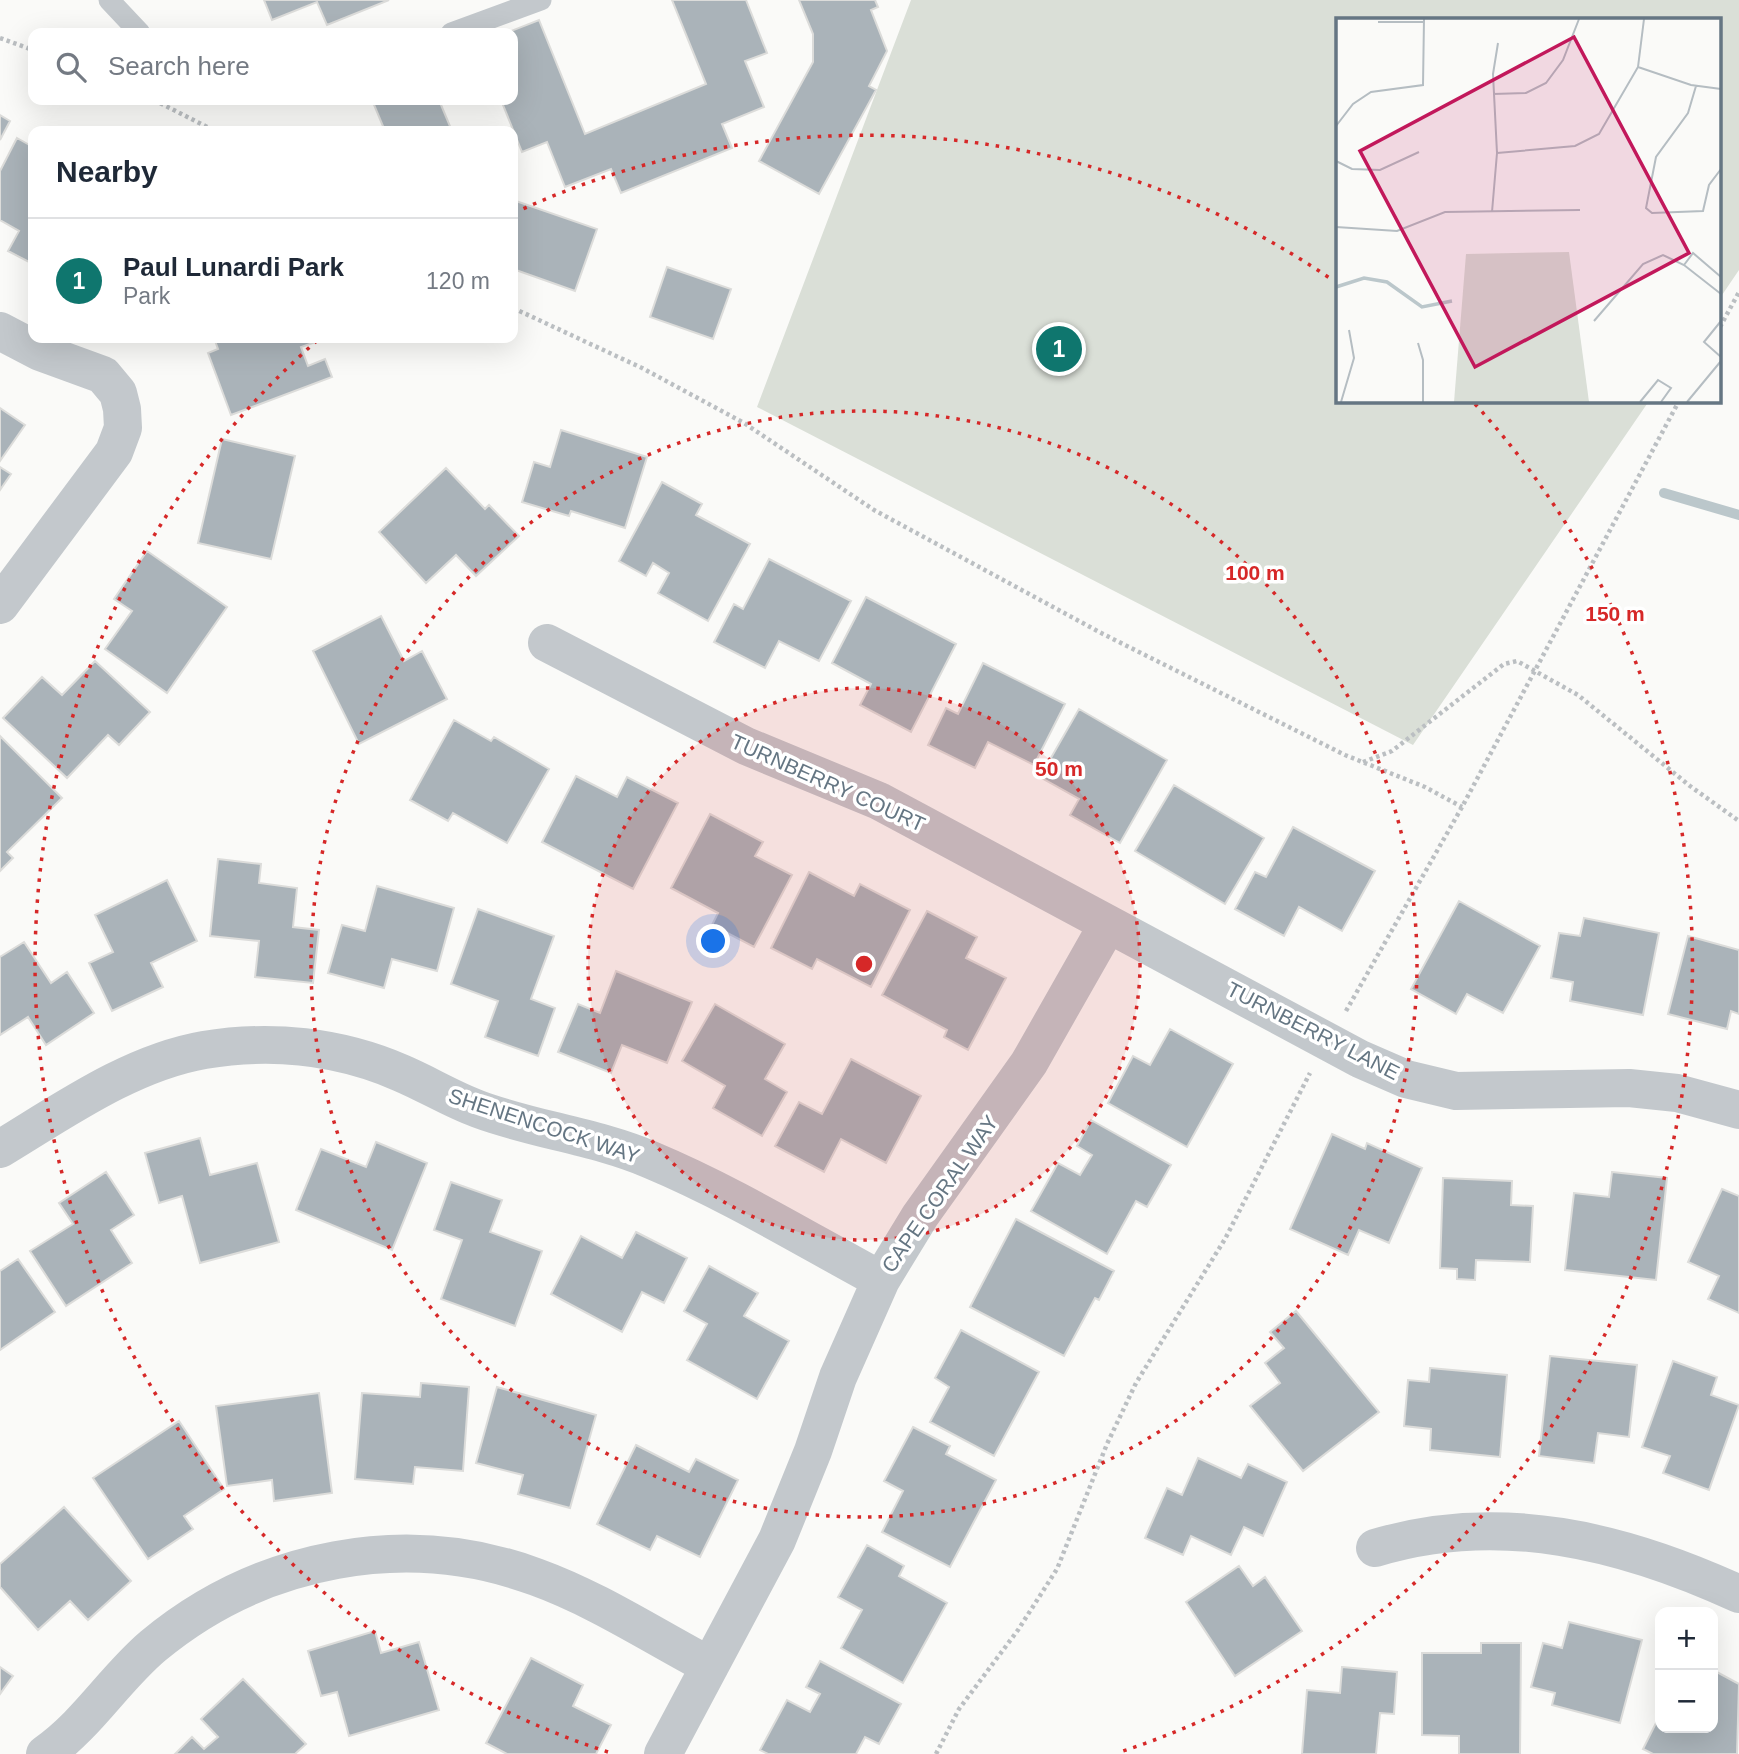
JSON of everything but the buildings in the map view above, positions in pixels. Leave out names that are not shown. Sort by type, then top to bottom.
[{"type":"street","points":[[0,331],[40,352],[103,375],[118,393],[123,428],[114,452],[0,605]]},
{"type":"street","name":"TURNBERRY COURT","points":[[547,643],[746,746],[879,801],[1108,924]]},
{"type":"street","name":"TURNBERRY LANE","points":[[1108,924],[1329,1042],[1406,1079],[1456,1091],[1629,1088],[1677,1093],[1739,1110]]},
{"type":"street","name":"CAPE CORAL WAY","points":[[663,1754],[794,1500],[838,1377],[881,1280],[920,1216],[1029,1063],[1108,924]]},
{"type":"street","name":"SHENENCOCK WAY","points":[[0,1149],[79,1101],[170,1058],[232,1046],[294,1045],[360,1058],[480,1109],[599,1141],[649,1159],[706,1186],[881,1280]]},
{"type":"street","points":[[1375,1548],[1413,1536],[1458,1531],[1517,1532],[1578,1538],[1634,1551],[1680,1567],[1739,1594]]},
{"type":"street","points":[[46,1754],[86,1720],[152,1646],[240,1589],[335,1558],[392,1553],[443,1555],[492,1563],[537,1577],[580,1596],[710,1666]]},
{"type":"lane","points":[[109,0],[134,28]]},
{"type":"lane","points":[[465,28],[541,0]]},
{"type":"path","points":[[0,38],[28,48]]},
{"type":"path","points":[[164,105],[205,126]]},
{"type":"path","points":[[1722,323],[1739,292]]},
{"type":"path","points":[[518,310],[642,368],[733,417],[874,510],[1091,628],[1362,762],[1424,787],[1462,807]]},
{"type":"path","points":[[936,1754],[959,1709],[1025,1620],[1058,1569],[1107,1444],[1136,1383],[1225,1239],[1305,1082],[1462,807],[1678,402]]},
{"type":"path","points":[[1362,762],[1392,751],[1504,664],[1517,661],[1578,695],[1690,786],[1739,821]]},
{"type":"shaded area","points":[[911,0],[1739,0],[1739,270],[1722,295],[1722,18],[1336,18],[1336,402],[1648,402],[1413,745],[757,407]]},
{"type":"waterway","points":[[1664,493],[1739,515]]},
{"type":"place","name":"Paul Lunardi Park","points":[[1059,349]]}]
